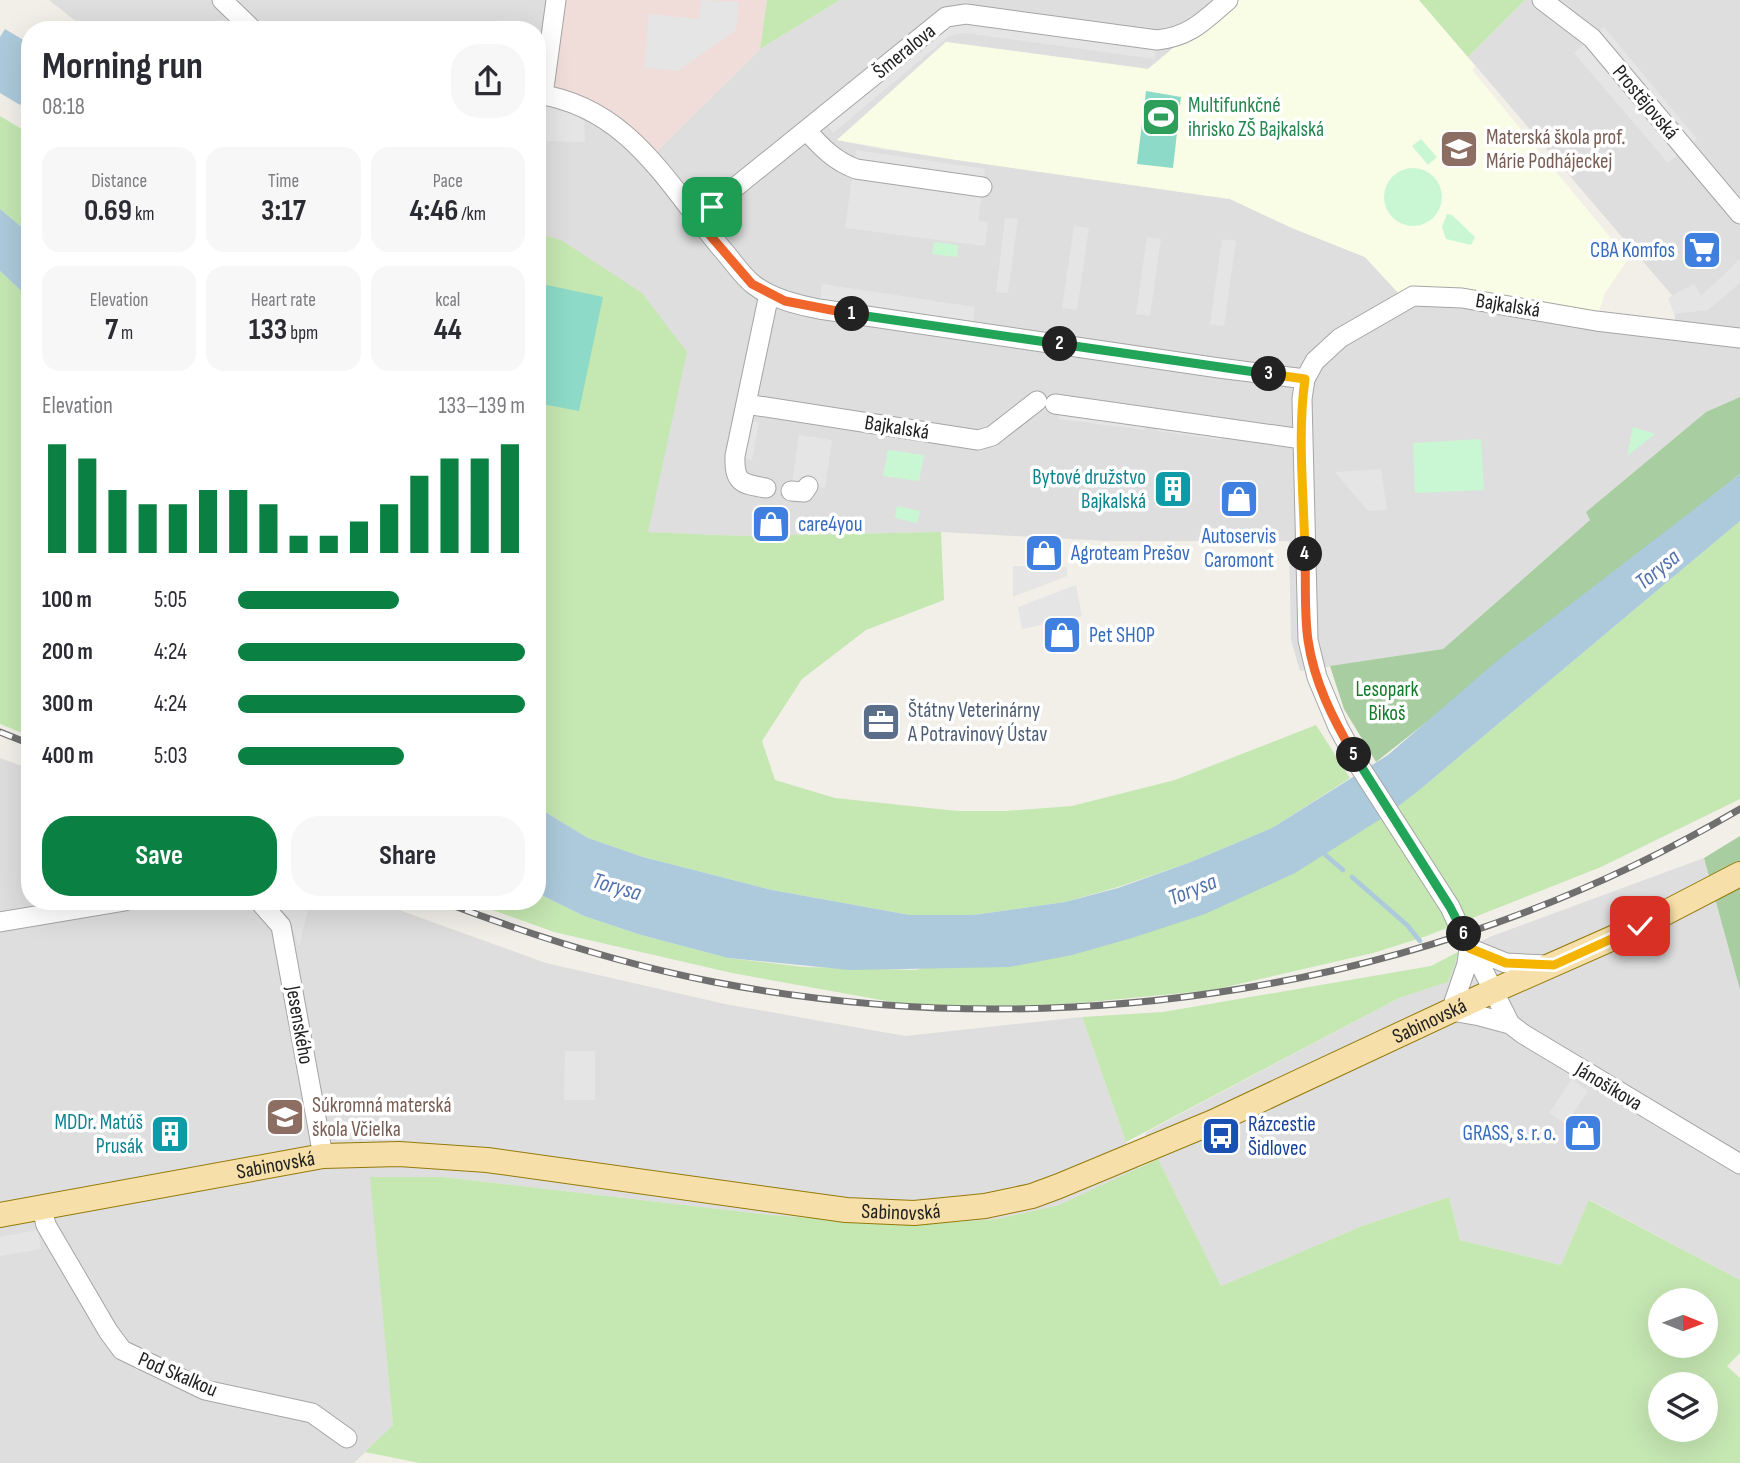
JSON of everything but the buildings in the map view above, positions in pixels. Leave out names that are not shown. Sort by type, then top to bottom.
[{"type":"main road","name":"Sabinovská","points":[[0,1215],[323,1156],[398,1154],[466,1157],[839,1209],[897,1213],[954,1211],[1031,1196],[1108,1167],[1213,1122],[1493,991],[1640,926],[1740,874]]},
{"type":"street","points":[[222,0],[244,21]]},
{"type":"street","points":[[546,59],[556,0]]},
{"type":"street","name":"Šmeralova","points":[[696,219],[946,17],[966,14],[1157,40],[1176,38],[1200,25],[1228,0]]},
{"type":"street","name":"Prostějovská","points":[[1542,0],[1592,38],[1740,214]]},
{"type":"street","points":[[546,96],[593,110],[631,138],[752,284],[769,294],[806,307],[1305,379],[1302,439],[1308,640],[1317,677],[1329,710],[1360,767],[1450,907],[1493,991]]},
{"type":"street","points":[[807,131],[833,158],[856,169],[982,187]]},
{"type":"street","points":[[766,488],[745,484],[738,479],[734,471],[769,294]]},
{"type":"street","name":"Bajkalská","points":[[1305,379],[1315,361],[1340,338],[1413,296],[1462,298],[1596,321],[1740,338]]},
{"type":"street","name":"Bajkalská","points":[[746,404],[978,440],[992,436],[1046,403],[1302,439]]},
{"type":"street","points":[[0,922],[71,910]]},
{"type":"street","name":"Jesenského","points":[[267,910],[281,926],[323,1156]]},
{"type":"street","points":[[1469,948],[1506,963],[1554,965]]},
{"type":"street","points":[[1469,948],[1467,964],[1451,1011],[1510,1024]]},
{"type":"street","name":"Jánošíkova","points":[[1493,991],[1510,1024],[1534,1041],[1740,1164]]},
{"type":"street","name":"Pod Skalkou","points":[[42,1208],[46,1225],[122,1350],[205,1390],[312,1413],[347,1437]]},
{"type":"shaded area","points":[[49,0],[216,0],[236,20],[239,0],[561,0],[584,109],[644,164],[760,49],[840,0],[1231,0],[1148,69],[946,42],[837,140],[1230,199],[1292,228],[1365,257],[1402,297],[1674,333],[1676,300],[1468,57],[1525,0],[1740,0],[1740,397],[1706,412],[1586,512],[1591,519],[1443,649],[1300,671],[1291,640],[1289,541],[1107,541],[941,532],[742,536],[647,532],[653,500],[561,240],[546,236],[546,21],[76,21]]},
{"type":"shaded area","points":[[561,0],[767,0],[760,49],[644,164],[584,109],[547,106]]},
{"type":"shaded area","points":[[701,0],[739,2],[736,30],[678,71],[644,68],[649,14],[699,19]]},
{"type":"shaded area","points":[[1231,0],[1419,0],[1475,66],[1472,70],[1628,259],[1605,293],[1596,321],[1402,297],[1365,257],[1292,228],[1230,199],[837,140],[946,42],[1148,69]]},
{"type":"shaded area","points":[[946,17],[1157,40],[1155,59],[965,33],[949,36],[833,133],[822,119]]},
{"type":"shaded area","points":[[1604,27],[1697,139],[1668,163],[1574,53]]},
{"type":"shaded area","points":[[546,99],[584,114],[585,142],[546,141]]},
{"type":"shaded area","points":[[856,150],[985,169],[978,221],[988,222],[985,246],[845,228]]},
{"type":"shaded area","points":[[1005,218],[1018,219],[1008,293],[996,292]]},
{"type":"shaded area","points":[[1074,226],[1089,228],[1077,310],[1062,308]]},
{"type":"shaded area","points":[[1147,237],[1161,239],[1150,316],[1136,314]]},
{"type":"shaded area","points":[[1222,239],[1236,241],[1224,326],[1210,324]]},
{"type":"shaded area","points":[[1740,259],[1740,283],[1708,310],[1674,314],[1668,298],[1694,284],[1701,296]]},
{"type":"shaded area","points":[[822,284],[975,307],[972,331],[819,309]]},
{"type":"shaded area","points":[[1060,405],[1146,417],[1144,430],[1058,419]]},
{"type":"shaded area","points":[[743,419],[759,422],[752,460],[735,456]]},
{"type":"shaded area","points":[[1159,419],[1223,428],[1222,440],[1157,431]]},
{"type":"shaded area","points":[[799,435],[832,440],[825,488],[792,483]]},
{"type":"shaded area","points":[[1381,469],[1387,510],[1368,511],[1335,472]]},
{"type":"shaded area","points":[[1013,566],[1067,567],[1067,576],[1013,597]]},
{"type":"shaded area","points":[[1076,585],[1082,616],[1022,629],[1018,607]]},
{"type":"shaded area","points":[[0,758],[21,766],[21,910],[399,910],[546,963],[725,1004],[905,1036],[1082,1017],[1138,1169],[1059,1205],[997,1219],[940,1223],[881,1223],[771,1215],[443,1177],[371,1177],[393,1425],[354,1463],[0,1463]]},
{"type":"shaded area","points":[[1704,858],[1740,990],[1740,1280],[1590,1200],[1561,1265],[1460,1240],[1449,1197],[1362,1226],[1221,1286],[1145,1133],[1399,998],[1448,982],[1460,951],[1492,936]]},
{"type":"shaded area","points":[[283,910],[308,910],[299,946],[289,918]]},
{"type":"shaded area","points":[[565,1051],[595,1051],[595,1100],[564,1100]]},
{"type":"shaded area","points":[[1572,1079],[1588,1091],[1566,1124],[1549,1113]]},
{"type":"shaded area","points":[[38,1230],[41,1249],[0,1256],[0,1237]]},
{"type":"green space","points":[[767,0],[840,0],[760,49]]},
{"type":"green space","points":[[1419,0],[1525,0],[1468,57]]},
{"type":"green space","name":"Multifunkčné ihrisko ZŠ Bajkalská","points":[[1146,91],[1181,97],[1173,168],[1137,164]]},
{"type":"green space","points":[[0,116],[21,129],[21,226],[0,209]]},
{"type":"green space","points":[[1421,139],[1437,157],[1428,165],[1412,146]]},
{"type":"green space","points":[[1413,168],[1424,170],[1437,181],[1442,197],[1440,208],[1429,221],[1413,226],[1402,224],[1389,213],[1384,197],[1386,186],[1397,173]]},
{"type":"green space","points":[[1447,214],[1452,215],[1475,237],[1471,245],[1446,239],[1442,227]]},
{"type":"green space","points":[[546,236],[561,240],[642,293],[687,352],[648,532],[742,536],[941,532],[944,600],[866,630],[802,679],[762,741],[775,780],[835,798],[957,811],[1006,811],[1072,806],[1175,780],[1316,725],[1350,778],[1272,828],[1191,862],[1065,902],[973,915],[910,915],[772,890],[643,857],[588,838],[546,812]]},
{"type":"green space","points":[[934,242],[958,245],[957,257],[932,254]]},
{"type":"green space","points":[[0,271],[21,291],[21,732],[0,724]]},
{"type":"green space","points":[[546,285],[603,297],[579,411],[546,405]]},
{"type":"green space","name":"Lesopark Bikoš","points":[[1740,397],[1740,474],[1376,762],[1344,709],[1330,666],[1443,649],[1590,520],[1586,512],[1706,412]]},
{"type":"green space","points":[[1633,427],[1655,434],[1627,456]]},
{"type":"green space","points":[[1481,439],[1484,490],[1415,493],[1413,443]]},
{"type":"green space","points":[[888,450],[924,455],[919,481],[883,476]]},
{"type":"green space","points":[[897,506],[920,511],[917,523],[895,518]]},
{"type":"green space","points":[[1740,521],[1740,799],[1601,867],[1424,937],[1373,953],[1213,990],[1018,1009],[909,1005],[732,973],[554,932],[493,910],[546,910],[546,897],[584,916],[641,935],[728,958],[804,967],[916,970],[1423,787]]},
{"type":"green space","points":[[1740,836],[1740,990],[1704,858]]},
{"type":"green space","points":[[1460,951],[1448,982],[1399,998],[1126,1142],[1082,1017],[1163,1012],[1431,966]]},
{"type":"green space","points":[[1158,1159],[1221,1286],[1362,1226],[1449,1197],[1460,1240],[1561,1265],[1589,1200],[1740,1280],[1740,1353],[1727,1366],[1740,1378],[1740,1463],[420,1463],[365,1452],[393,1425],[370,1177],[443,1177],[771,1215],[881,1223],[997,1219],[1059,1205]]},
{"type":"water","points":[[5,29],[21,39],[20,105],[0,93],[0,37]]},
{"type":"water","points":[[0,209],[21,226],[21,291],[0,271]]},
{"type":"water","name":"Torysa","points":[[1740,474],[1740,521],[1423,787],[1387,815],[1295,873],[1205,914],[1072,955],[1009,967],[850,970],[728,958],[641,935],[584,916],[546,897],[546,812],[588,838],[643,857],[772,890],[910,915],[973,915],[1065,902],[1118,888],[1191,862],[1272,828],[1388,755],[1498,660]]},
{"type":"waterway","points":[[1322,852],[1343,870]]},
{"type":"waterway","points":[[1352,877],[1407,925],[1420,941]]},
{"type":"railway","points":[[0,732],[21,740]]},
{"type":"railway","points":[[466,910],[576,948],[714,982],[846,1001],[978,1009],[1111,1004],[1242,988],[1372,961],[1499,922],[1622,871],[1740,809]]},
{"type":"place","name":"Multifunkčné ihrisko ZŠ Bajkalská","points":[[1161,117]]},
{"type":"place","name":"Materská škola prof. Márie Podhájeckej","points":[[1459,149]]},
{"type":"place","name":"CBA Komfos","points":[[1702,250]]},
{"type":"place","name":"Bytové družstvo Bajkalská","points":[[1173,489]]},
{"type":"place","name":"Autoservis Caromont","points":[[1239,499]]},
{"type":"place","name":"care4you","points":[[771,524]]},
{"type":"place","name":"Agroteam Prešov","points":[[1044,553]]},
{"type":"place","name":"Pet SHOP","points":[[1062,635]]},
{"type":"place","name":"Štátny Veterinárny A Potravinový Ústav","points":[[881,722]]},
{"type":"place","name":"Súkromná materská škola Včielka","points":[[285,1117]]},
{"type":"place","name":"GRASS, s. r. o.","points":[[1583,1133]]},
{"type":"place","name":"MDDr. Matúš Prusák","points":[[170,1134]]},
{"type":"place","name":"Rázcestie Šidlovec","points":[[1221,1136]]},
{"type":"route","points":[[712,207],[696,219],[752,284],[785,301],[819,309],[1305,379],[1302,399],[1302,450],[1308,640],[1317,677],[1329,710],[1360,767],[1450,907],[1469,948],[1506,963],[1554,965],[1640,926]]}]
